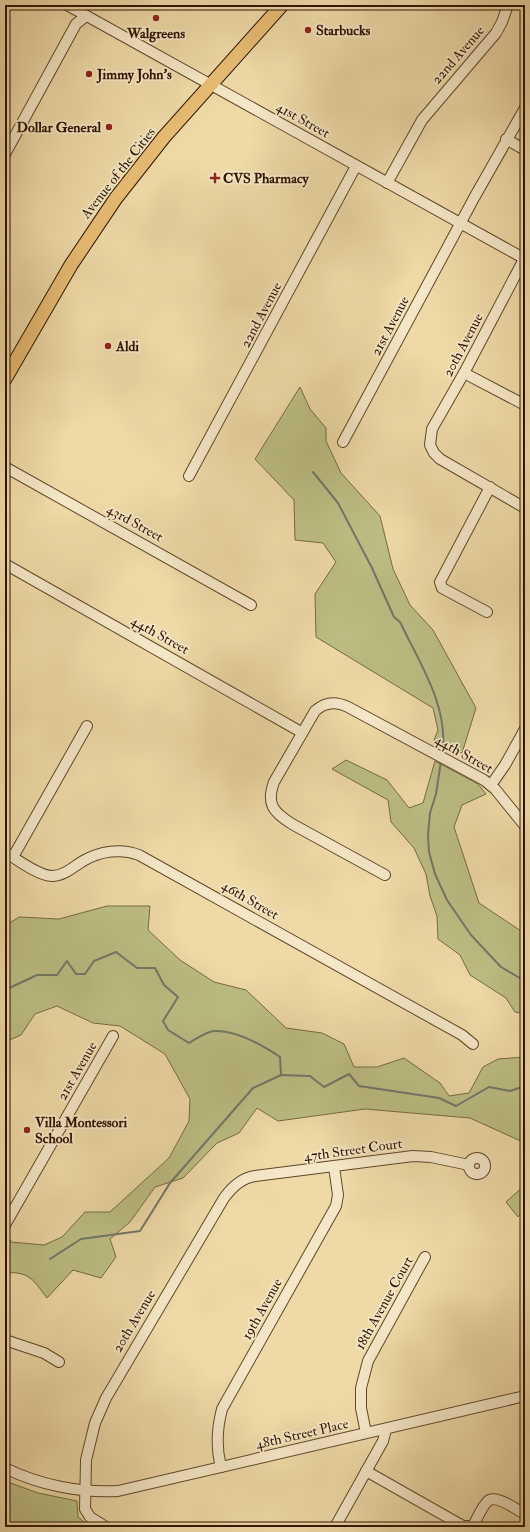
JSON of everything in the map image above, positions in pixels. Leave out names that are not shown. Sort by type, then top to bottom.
[{"type":"main road","name":"Avenue of the Cities","points":[[5,379],[71,265],[116,198],[210,85],[282,5]]},
{"type":"street","name":"41st Street","points":[[67,5],[525,259]]},
{"type":"street","name":"22nd Avenue","points":[[387,183],[422,120],[491,39],[502,22],[508,5]]},
{"type":"street","points":[[5,154],[76,24],[86,16]]},
{"type":"street","points":[[460,223],[525,108]]},
{"type":"street","points":[[506,140],[525,150]]},
{"type":"street","name":"22nd Avenue","points":[[189,476],[356,166]]},
{"type":"street","name":"21st Avenue","points":[[343,442],[460,223]]},
{"type":"street","name":"20th Avenue","points":[[490,487],[440,459],[434,453],[430,445],[432,429],[525,259]]},
{"type":"street","points":[[464,373],[525,405]]},
{"type":"street","name":"43rd Street","points":[[5,467],[251,604]]},
{"type":"street","points":[[487,612],[442,588],[443,574],[490,487],[525,508]]},
{"type":"street","name":"44th Street","points":[[5,564],[301,732],[315,711],[323,705],[333,703],[348,706],[491,785],[525,826]]},
{"type":"street","points":[[9,854],[87,726]]},
{"type":"street","points":[[491,785],[506,765],[525,729]]},
{"type":"street","points":[[301,732],[273,786],[270,798],[274,809],[281,817],[292,824],[385,874]]},
{"type":"street","name":"46th Street","points":[[9,854],[41,873],[52,876],[63,874],[83,861],[100,854],[117,851],[140,855],[462,1035],[473,1044]]},
{"type":"street","name":"21st Avenue","points":[[5,1225],[113,1036]]},
{"type":"street","name":"47th Street Court","points":[[240,1181],[255,1176],[413,1156],[431,1156],[469,1165]]},
{"type":"street","name":"19th Avenue","points":[[221,1467],[217,1447],[222,1409],[336,1206],[338,1195],[334,1167]]},
{"type":"street","name":"20th Avenue","points":[[106,1527],[87,1514],[85,1509],[88,1447],[95,1423],[106,1398],[224,1198],[240,1181]]},
{"type":"street","name":"18th Avenue Court","points":[[366,1433],[361,1408],[361,1388],[368,1361],[425,1257]]},
{"type":"street","points":[[5,1340],[44,1354],[59,1362]]},
{"type":"street","name":"48th Street Place","points":[[5,1468],[43,1482],[97,1492],[133,1488],[525,1396]]},
{"type":"street","points":[[335,1527],[383,1441],[386,1429]]},
{"type":"street","points":[[366,1471],[463,1526],[473,1526],[488,1501],[492,1499],[500,1500],[525,1514]]},
{"type":"green space","points":[[300,387],[310,409],[326,428],[326,441],[341,473],[380,516],[393,569],[410,605],[433,630],[476,708],[462,753],[433,743],[438,730],[433,708],[316,637],[315,594],[336,562],[323,543],[295,540],[294,500],[255,459]]},
{"type":"green space","points":[[346,760],[387,780],[409,808],[423,803],[435,761],[478,784],[486,794],[462,805],[454,827],[479,903],[524,933],[525,1014],[515,1012],[506,998],[470,975],[460,955],[438,939],[437,916],[430,896],[426,874],[414,848],[391,822],[388,800],[332,769]]},
{"type":"green space","points":[[107,906],[150,906],[148,930],[180,960],[214,982],[246,990],[286,1028],[322,1033],[344,1044],[354,1067],[377,1067],[404,1058],[440,1083],[449,1096],[469,1093],[483,1067],[498,1059],[525,1057],[525,1143],[470,1118],[365,1109],[278,1121],[257,1108],[239,1133],[217,1143],[183,1178],[155,1187],[130,1222],[110,1239],[116,1257],[101,1278],[73,1270],[47,1298],[26,1275],[5,1273],[5,1248],[10,1240],[11,1242],[44,1245],[62,1237],[85,1212],[110,1212],[169,1158],[189,1121],[190,1099],[165,1054],[120,1026],[93,1023],[57,1006],[35,1014],[21,1035],[5,1042],[5,926],[19,917],[59,919]]},
{"type":"green space","points":[[525,1185],[525,1207],[518,1217],[506,1202]]},
{"type":"green space","points":[[5,1481],[38,1493],[77,1501],[78,1517],[90,1527],[5,1527]]},
{"type":"waterway","points":[[313,472],[338,503],[372,568],[394,617],[400,622],[424,669],[437,703],[441,720],[443,737],[442,754]]},
{"type":"waterway","points":[[441,761],[436,794],[430,813],[428,835],[429,852],[435,874],[447,900],[471,935],[501,967],[525,981]]},
{"type":"waterway","points":[[5,990],[37,975],[57,975],[67,961],[76,974],[85,974],[94,961],[116,952],[137,968],[155,968],[164,985],[178,997],[163,1021],[168,1030],[189,1043],[212,1031],[223,1031],[249,1039],[280,1057],[281,1075]]},
{"type":"waterway","points":[[50,1259],[81,1239],[140,1231],[170,1183],[253,1088],[281,1075],[310,1076],[324,1087],[349,1074],[359,1086],[439,1098],[456,1106],[489,1087],[510,1091],[525,1086]]},
{"type":"place","name":"Walgreens","points":[[156,18]]},
{"type":"place","name":"Starbucks","points":[[308,30]]},
{"type":"place","name":"Jimmy John's","points":[[89,74]]},
{"type":"place","name":"Dollar General","points":[[109,127]]},
{"type":"place","name":"CVS Pharmacy","points":[[215,178]]},
{"type":"place","name":"Aldi","points":[[108,346]]},
{"type":"place","name":"Villa Montessori School","points":[[27,1130]]}]
